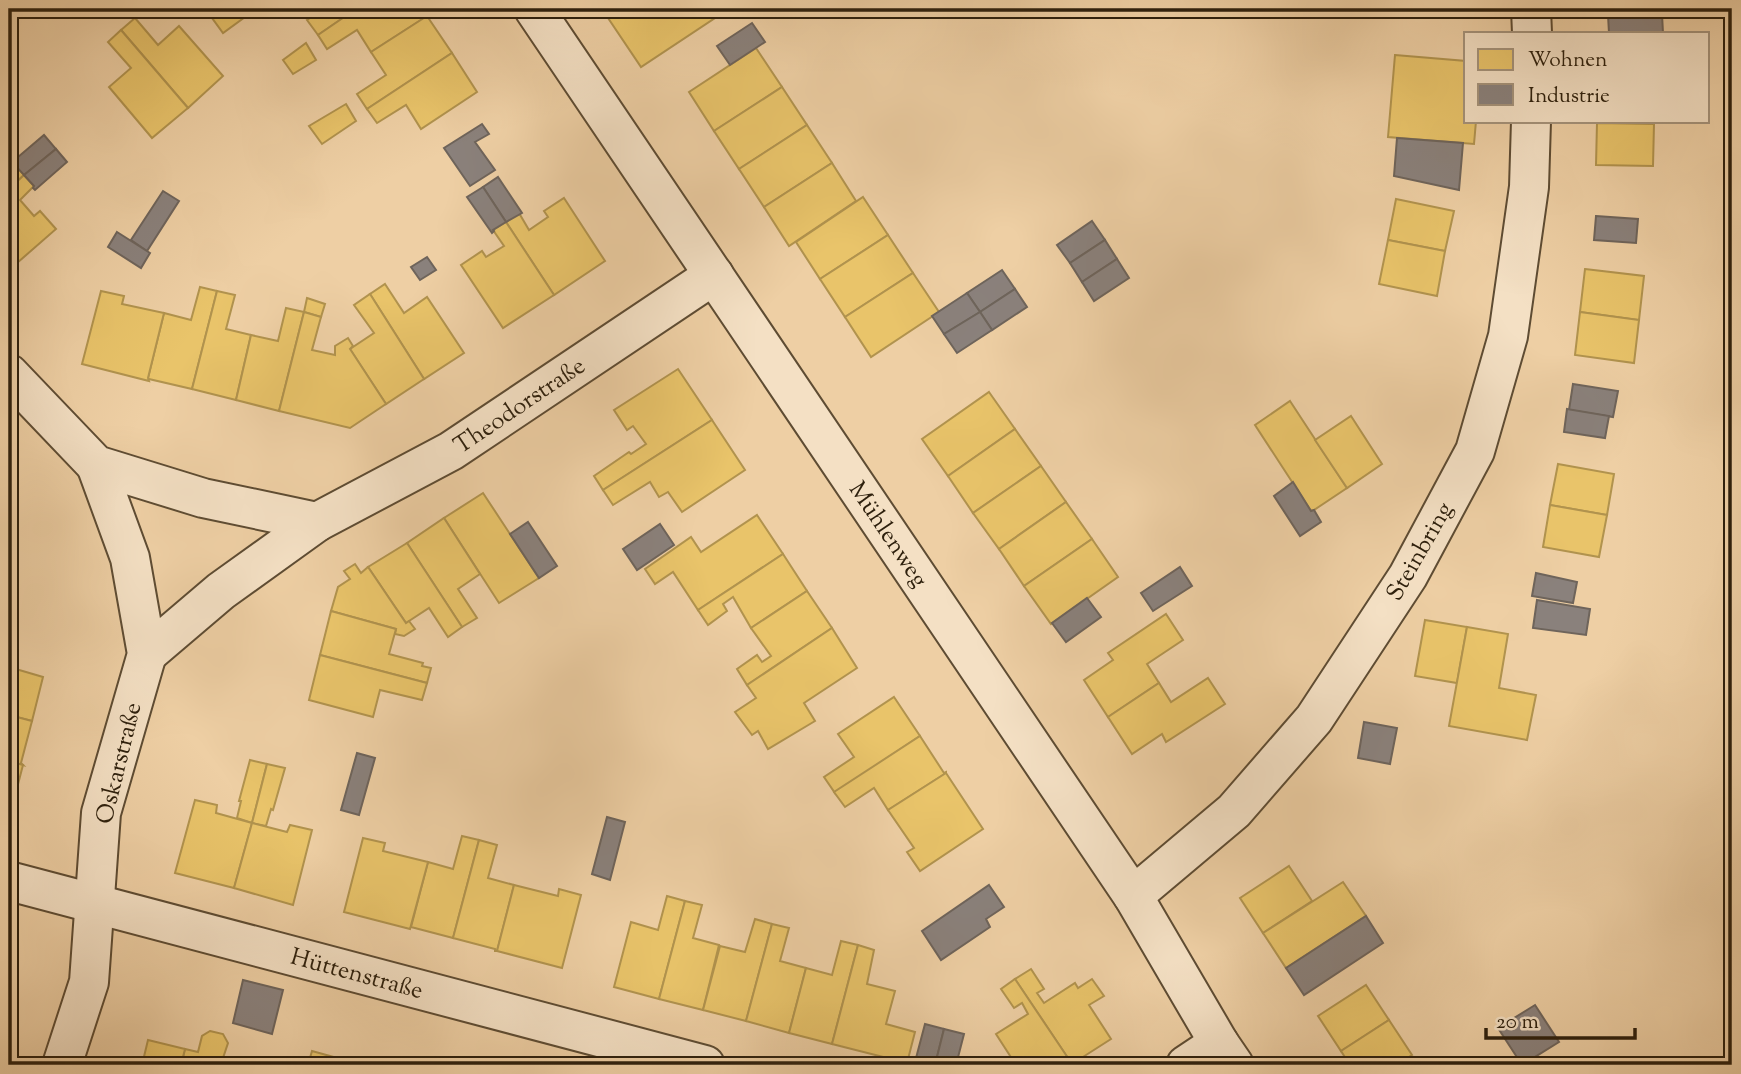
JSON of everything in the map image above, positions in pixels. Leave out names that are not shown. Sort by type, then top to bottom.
[{"type":"street","name":"Mühlenweg","points":[[534,9],[1133,896],[1227,1054]]},
{"type":"street","points":[[1531,9],[1532,32]]},
{"type":"street","name":"Steinbring","points":[[1133,896],[1234,811],[1314,719],[1408,576],[1475,451],[1508,336],[1529,187],[1531,122]]},
{"type":"street","name":"Theodorstraße","points":[[147,654],[220,591],[317,522],[451,451],[714,275]]},
{"type":"street","points":[[9,374],[96,465],[203,498],[317,522]]},
{"type":"street","name":"Oskarstraße","points":[[62,1065],[89,982],[101,813],[147,654],[130,558],[96,465]]},
{"type":"street","name":"Hüttenstraße","points":[[9,881],[705,1065]]},
{"type":"street","points":[[1186,1065],[1227,1054]]},
{"type":"building: Wohnen","points":[[239,9],[245,17],[223,33],[207,11]]},
{"type":"building: Wohnen","points":[[323,9],[356,9],[318,35],[307,20]]},
{"type":"building: Wohnen","points":[[356,9],[423,9],[427,16],[371,52],[357,30],[327,49],[318,35]]},
{"type":"building: Wohnen","points":[[602,9],[726,9],[727,10],[641,67]]},
{"type":"building: Wohnen","points":[[1408,9],[1465,9],[1409,13]]},
{"type":"building: Wohnen","points":[[427,16],[452,53],[367,109],[357,94],[386,75],[371,52]]},
{"type":"building: Wohnen","points":[[135,18],[158,45],[179,26],[223,76],[188,108],[121,30]]},
{"type":"building: Wohnen","points":[[121,30],[188,108],[152,138],[109,87],[131,68],[108,42]]},
{"type":"building: Wohnen","points":[[306,43],[316,60],[293,74],[283,60]]},
{"type":"building: Wohnen","points":[[756,48],[782,87],[714,131],[689,92]]},
{"type":"building: Wohnen","points":[[452,53],[477,92],[421,129],[406,105],[377,123],[367,109]]},
{"type":"building: Wohnen","points":[[1395,55],[1464,61],[1464,122],[1476,122],[1474,144],[1388,137]]},
{"type":"building: Wohnen","points":[[782,87],[807,125],[739,169],[714,131]]},
{"type":"building: Wohnen","points":[[346,104],[356,121],[322,144],[309,126]]},
{"type":"building: Wohnen","points":[[1654,122],[1654,124],[1597,123]]},
{"type":"building: Wohnen","points":[[1597,123],[1654,124],[1653,166],[1596,165]]},
{"type":"building: Wohnen","points":[[807,125],[832,163],[764,207],[739,169]]},
{"type":"building: Wohnen","points":[[832,163],[856,201],[789,246],[764,207]]},
{"type":"building: Wohnen","points":[[14,164],[24,175],[9,189],[9,168]]},
{"type":"building: Wohnen","points":[[24,175],[34,186],[20,200],[34,216],[40,211],[56,229],[9,270],[9,189]]},
{"type":"building: Wohnen","points":[[863,197],[888,235],[820,279],[796,242]]},
{"type":"building: Wohnen","points":[[564,198],[605,261],[554,295],[506,222],[519,213],[529,230],[548,217],[544,211]]},
{"type":"building: Wohnen","points":[[1396,199],[1454,211],[1445,251],[1388,240]]},
{"type":"building: Wohnen","points":[[506,222],[554,295],[503,328],[461,265],[482,251],[486,257],[504,246],[493,230]]},
{"type":"building: Wohnen","points":[[888,235],[913,273],[845,317],[820,279]]},
{"type":"building: Wohnen","points":[[1388,240],[1445,251],[1437,296],[1379,284]]},
{"type":"building: Wohnen","points":[[1585,269],[1644,276],[1639,320],[1580,312]]},
{"type":"building: Wohnen","points":[[913,273],[939,312],[871,357],[845,317]]},
{"type":"building: Wohnen","points":[[385,284],[404,313],[427,297],[464,353],[424,379],[370,294]]},
{"type":"building: Wohnen","points":[[200,287],[217,291],[192,389],[149,379],[164,313],[191,320]]},
{"type":"building: Wohnen","points":[[101,291],[124,296],[122,304],[164,313],[149,381],[82,364]]},
{"type":"building: Wohnen","points":[[217,291],[235,295],[226,329],[251,335],[236,400],[192,389]]},
{"type":"building: Wohnen","points":[[370,294],[424,379],[386,404],[350,349],[374,333],[354,305]]},
{"type":"building: Wohnen","points":[[307,298],[325,304],[321,317],[304,312]]},
{"type":"building: Wohnen","points":[[286,308],[304,312],[279,411],[236,400],[251,335],[278,341]]},
{"type":"building: Wohnen","points":[[304,312],[321,317],[312,350],[335,355],[335,346],[348,338],[353,346],[350,349],[386,404],[350,428],[279,411]]},
{"type":"building: Wohnen","points":[[1580,312],[1639,320],[1634,363],[1575,355]]},
{"type":"building: Wohnen","points":[[678,369],[712,420],[603,490],[594,476],[646,444],[633,426],[627,430],[614,410]]},
{"type":"building: Wohnen","points":[[989,392],[1015,429],[948,476],[922,439]]},
{"type":"building: Wohnen","points":[[1290,401],[1347,488],[1311,511],[1255,425]]},
{"type":"building: Wohnen","points":[[1351,416],[1382,464],[1347,488],[1315,440]]},
{"type":"building: Wohnen","points":[[712,420],[745,470],[682,512],[668,492],[659,497],[650,482],[613,505],[603,490]]},
{"type":"building: Wohnen","points":[[1015,429],[1041,466],[973,513],[948,476]]},
{"type":"building: Wohnen","points":[[1558,464],[1614,474],[1607,515],[1550,505]]},
{"type":"building: Wohnen","points":[[1041,466],[1066,502],[999,549],[973,513]]},
{"type":"building: Wohnen","points":[[483,493],[539,578],[499,603],[444,518]]},
{"type":"building: Wohnen","points":[[1066,502],[1092,539],[1024,586],[999,549]]},
{"type":"building: Wohnen","points":[[1550,505],[1607,515],[1599,557],[1543,547]]},
{"type":"building: Wohnen","points":[[757,515],[783,554],[698,610],[673,572],[655,584],[645,569],[691,537],[701,552]]},
{"type":"building: Wohnen","points":[[444,518],[480,574],[458,589],[477,618],[462,627],[407,543]]},
{"type":"building: Wohnen","points":[[1092,539],[1118,577],[1051,624],[1024,586]]},
{"type":"building: Wohnen","points":[[407,543],[462,627],[448,637],[429,608],[406,623],[368,567]]},
{"type":"building: Wohnen","points":[[783,554],[807,591],[751,628],[733,597],[723,604],[727,611],[708,625],[698,610]]},
{"type":"building: Wohnen","points":[[355,564],[361,573],[368,567],[406,623],[409,621],[415,629],[404,636],[395,634],[396,629],[331,611],[338,587],[350,579],[344,571]]},
{"type":"building: Wohnen","points":[[807,591],[832,628],[747,685],[737,669],[757,655],[762,662],[771,656],[751,628]]},
{"type":"building: Wohnen","points":[[331,611],[396,629],[389,654],[423,663],[422,666],[431,668],[427,683],[320,655]]},
{"type":"building: Wohnen","points":[[1166,614],[1183,640],[1147,664],[1159,683],[1108,717],[1084,680],[1113,660],[1108,653]]},
{"type":"building: Wohnen","points":[[1425,620],[1467,627],[1457,683],[1415,676]]},
{"type":"building: Wohnen","points":[[1467,627],[1508,634],[1499,688],[1536,695],[1527,740],[1449,726]]},
{"type":"building: Wohnen","points":[[832,628],[857,668],[804,703],[815,721],[768,749],[758,731],[752,735],[735,712],[756,698],[747,685]]},
{"type":"building: Wohnen","points":[[320,655],[427,683],[422,700],[380,690],[373,717],[309,700]]},
{"type":"building: Wohnen","points":[[9,667],[43,677],[32,721],[9,715]]},
{"type":"building: Wohnen","points":[[1208,678],[1225,704],[1166,742],[1162,734],[1132,754],[1108,717],[1159,683],[1171,702]]},
{"type":"building: Wohnen","points":[[894,697],[920,736],[835,793],[824,777],[854,757],[838,734]]},
{"type":"building: Wohnen","points":[[9,715],[32,721],[21,763],[23,765],[9,761]]},
{"type":"building: Wohnen","points":[[920,736],[946,773],[888,810],[874,788],[845,807],[834,792]]},
{"type":"building: Wohnen","points":[[250,760],[267,764],[252,823],[237,818]]},
{"type":"building: Wohnen","points":[[9,761],[23,765],[9,819]]},
{"type":"building: Wohnen","points":[[267,764],[285,768],[266,826],[252,823]]},
{"type":"building: Wohnen","points":[[946,773],[983,829],[920,871],[907,852],[914,848],[888,810]]},
{"type":"building: Wohnen","points":[[195,800],[217,805],[216,813],[252,823],[234,888],[175,873]]},
{"type":"building: Wohnen","points":[[252,823],[287,832],[290,825],[312,830],[293,905],[234,888]]},
{"type":"building: Wohnen","points":[[462,836],[479,840],[453,938],[411,927],[428,862],[453,869]]},
{"type":"building: Wohnen","points":[[363,838],[385,843],[383,851],[428,862],[410,929],[344,912]]},
{"type":"building: Wohnen","points":[[479,840],[497,845],[488,878],[514,885],[497,951],[453,938]]},
{"type":"building: Wohnen","points":[[1289,866],[1312,901],[1263,933],[1240,898]]},
{"type":"building: Wohnen","points":[[1343,882],[1366,916],[1286,968],[1263,933]]},
{"type":"building: Wohnen","points":[[514,885],[558,896],[559,889],[581,895],[562,968],[497,951]]},
{"type":"building: Wohnen","points":[[667,896],[685,901],[659,999],[614,987],[631,922],[658,930]]},
{"type":"building: Wohnen","points":[[685,901],[702,905],[693,938],[719,945],[703,1010],[659,999]]},
{"type":"building: Wohnen","points":[[755,919],[772,924],[746,1021],[703,1010],[720,946],[745,952]]},
{"type":"building: Wohnen","points":[[772,924],[789,928],[780,961],[806,968],[789,1033],[746,1021]]},
{"type":"building: Wohnen","points":[[841,941],[858,945],[832,1044],[789,1033],[806,968],[832,975]]},
{"type":"building: Wohnen","points":[[858,945],[874,950],[867,984],[895,991],[886,1024],[915,1032],[907,1063],[832,1044]]},
{"type":"building: Wohnen","points":[[1031,969],[1044,989],[1037,993],[1044,1003],[1075,983],[1078,988],[1092,979],[1104,996],[1089,1005],[1111,1039],[1072,1064],[1015,979]]},
{"type":"building: Wohnen","points":[[1015,979],[1072,1064],[1016,1065],[996,1034],[1028,1014],[1022,1003],[1014,1008],[1001,989]]},
{"type":"building: Wohnen","points":[[1366,985],[1389,1020],[1341,1051],[1318,1016]]},
{"type":"building: Wohnen","points":[[1389,1020],[1412,1055],[1396,1065],[1350,1065],[1341,1051]]},
{"type":"building: Wohnen","points":[[210,1031],[223,1034],[228,1043],[222,1061],[238,1065],[181,1065],[185,1049],[198,1052],[202,1036]]},
{"type":"building: Wohnen","points":[[148,1040],[185,1049],[181,1065],[142,1065]]},
{"type":"building: Wohnen","points":[[312,1051],[348,1061],[347,1065],[308,1065]]},
{"type":"building: Industrie","points":[[1662,14],[1663,32],[1609,32],[1608,15]]},
{"type":"building: Industrie","points":[[752,23],[765,42],[730,65],[717,46]]},
{"type":"building: Industrie","points":[[482,124],[489,134],[475,142],[495,170],[470,186],[444,148]]},
{"type":"building: Industrie","points":[[44,135],[56,149],[24,175],[11,163]]},
{"type":"building: Industrie","points":[[1397,138],[1463,143],[1459,190],[1394,176]]},
{"type":"building: Industrie","points":[[56,149],[67,162],[35,190],[24,175]]},
{"type":"building: Industrie","points":[[498,177],[522,213],[506,222],[483,187]]},
{"type":"building: Industrie","points":[[483,187],[506,222],[492,233],[467,197]]},
{"type":"building: Industrie","points":[[163,191],[179,201],[147,251],[131,240]]},
{"type":"building: Industrie","points":[[1596,216],[1638,219],[1636,243],[1594,240]]},
{"type":"building: Industrie","points":[[1092,221],[1105,240],[1070,263],[1057,245]]},
{"type":"building: Industrie","points":[[117,232],[150,253],[141,268],[108,247]]},
{"type":"building: Industrie","points":[[1105,240],[1117,259],[1082,282],[1070,263]]},
{"type":"building: Industrie","points":[[427,257],[436,270],[420,280],[411,267]]},
{"type":"building: Industrie","points":[[1117,259],[1129,278],[1094,301],[1082,282]]},
{"type":"building: Industrie","points":[[1002,270],[1015,289],[980,312],[967,293]]},
{"type":"building: Industrie","points":[[1015,289],[1027,307],[992,330],[980,312]]},
{"type":"building: Industrie","points":[[967,293],[980,312],[944,334],[932,316]]},
{"type":"building: Industrie","points":[[980,312],[992,330],[957,353],[944,334]]},
{"type":"building: Industrie","points":[[1573,384],[1618,391],[1613,417],[1569,410]]},
{"type":"building: Industrie","points":[[1567,409],[1609,416],[1605,438],[1564,432]]},
{"type":"building: Industrie","points":[[1293,482],[1321,522],[1300,536],[1274,496]]},
{"type":"building: Industrie","points":[[528,522],[557,566],[539,578],[510,534]]},
{"type":"building: Industrie","points":[[660,524],[674,545],[637,570],[623,549]]},
{"type":"building: Industrie","points":[[1180,567],[1192,586],[1153,611],[1141,593]]},
{"type":"building: Industrie","points":[[1536,573],[1577,582],[1573,603],[1532,596]]},
{"type":"building: Industrie","points":[[1087,598],[1101,617],[1066,642],[1052,623]]},
{"type":"building: Industrie","points":[[1537,600],[1590,609],[1586,635],[1533,628]]},
{"type":"building: Industrie","points":[[1364,722],[1397,728],[1390,764],[1358,758]]},
{"type":"building: Industrie","points":[[357,753],[375,758],[359,815],[341,810]]},
{"type":"building: Industrie","points":[[607,817],[625,822],[610,880],[592,874]]},
{"type":"building: Industrie","points":[[989,885],[1004,907],[986,919],[990,927],[941,960],[922,931]]},
{"type":"building: Industrie","points":[[1366,916],[1383,943],[1304,995],[1286,968]]},
{"type":"building: Industrie","points":[[243,980],[283,990],[272,1034],[233,1023]]},
{"type":"building: Industrie","points":[[1535,1005],[1559,1042],[1522,1065],[1498,1028]]},
{"type":"building: Industrie","points":[[925,1024],[944,1029],[935,1065],[915,1062]]},
{"type":"building: Industrie","points":[[944,1029],[964,1034],[956,1065],[935,1065]]}]
